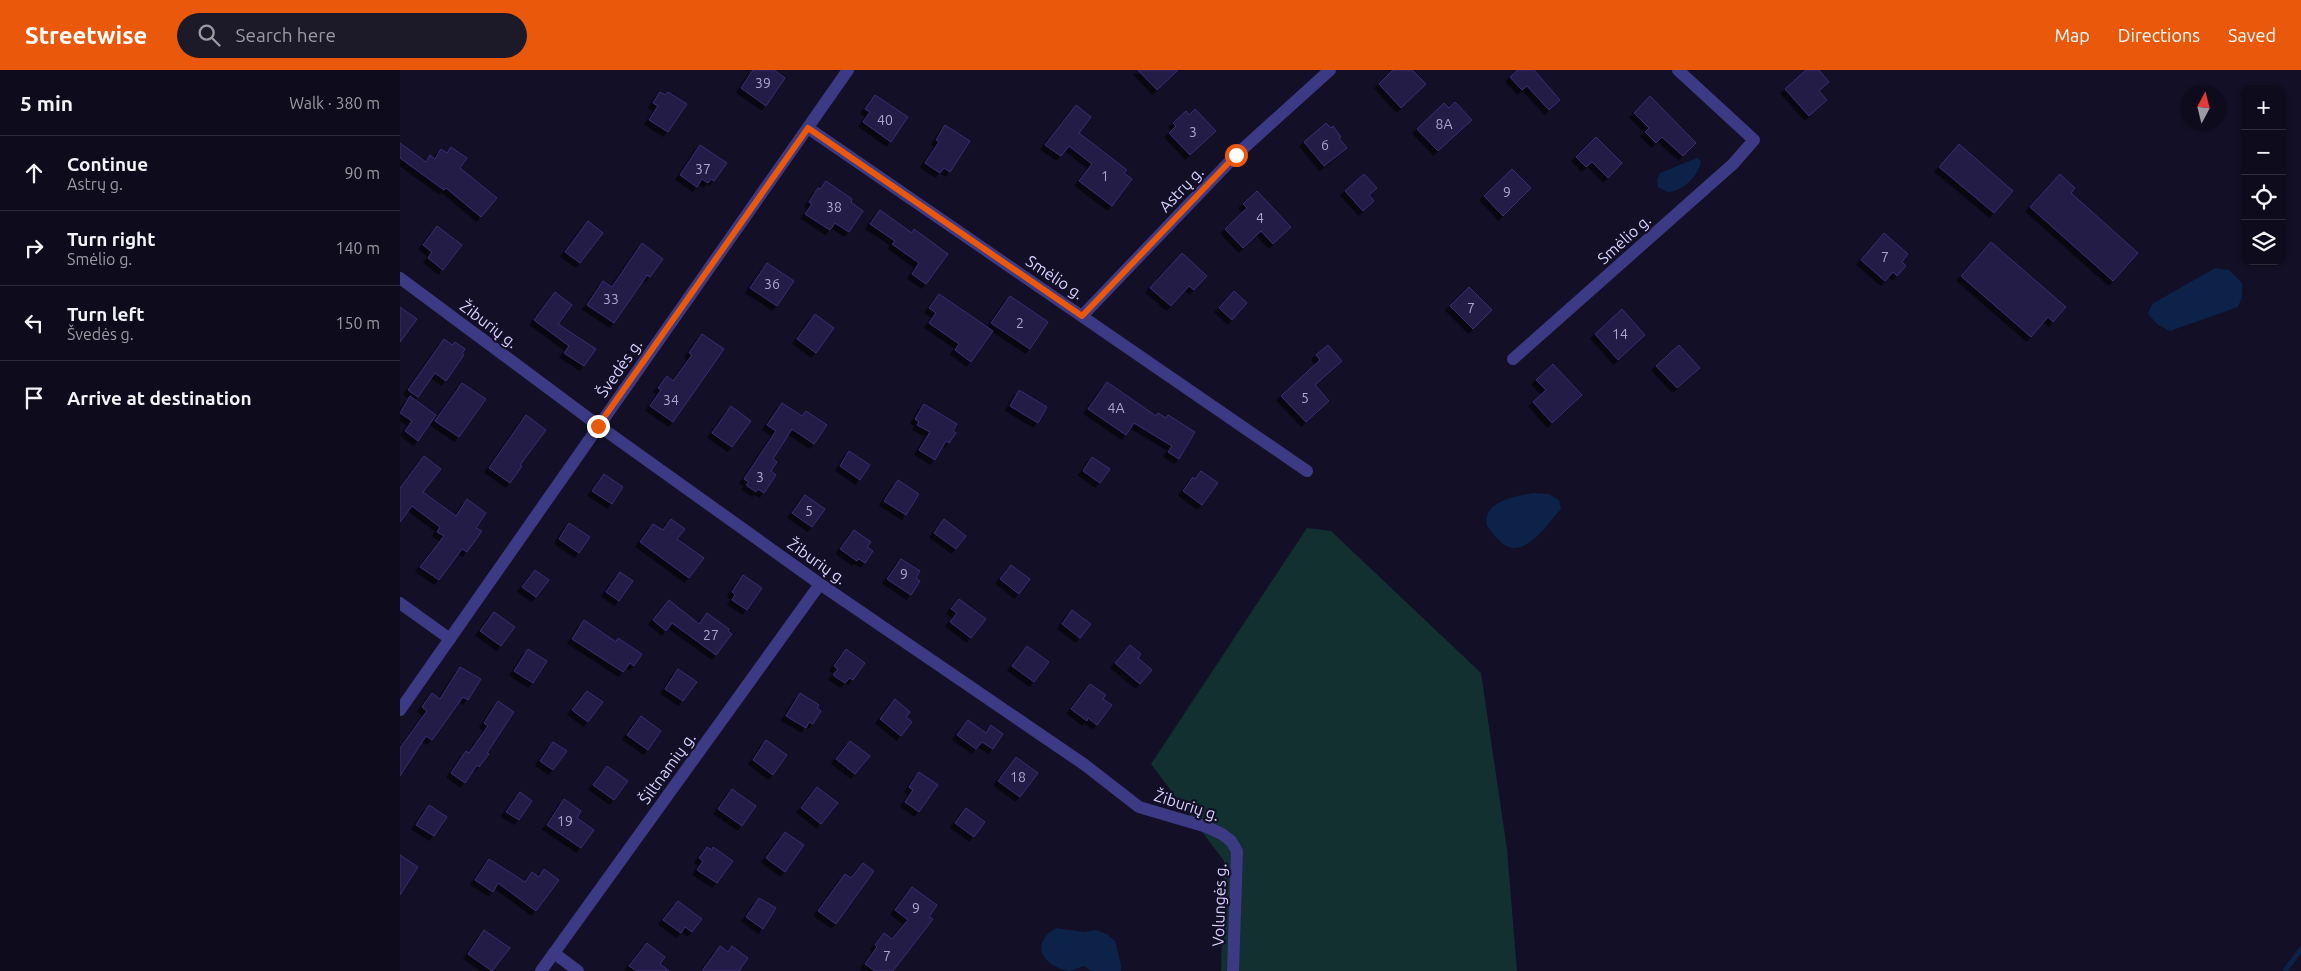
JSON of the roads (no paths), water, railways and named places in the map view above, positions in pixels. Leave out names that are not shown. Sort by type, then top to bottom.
[{"type":"street","name":"Švedės g.","points":[[400,710],[848,70]]},
{"type":"street","name":"Astrų g.","points":[[1082,316],[1236,155],[1330,70]]},
{"type":"street","name":"Smėlio g.","points":[[1512,359],[1733,164],[1754,140],[1678,70]]},
{"type":"street","name":"Smėlio g.","points":[[808,128],[1307,471]]},
{"type":"street","name":"Žiburių g.","points":[[400,278],[598,426],[820,584],[1084,765],[1138,807],[1207,827],[1222,834],[1231,841]]},
{"type":"street","name":"Šiltnamių g.","points":[[541,971],[820,584]]},
{"type":"street","points":[[400,603],[450,639]]},
{"type":"street","name":"Volungės g.","points":[[1231,841],[1236,852],[1233,971]]},
{"type":"street","points":[[554,953],[578,971]]},
{"type":"water","points":[[1697,158],[1701,161],[1700,166],[1684,186],[1673,192],[1667,192],[1658,187],[1657,180],[1660,173]]},
{"type":"water","points":[[2215,268],[2229,270],[2242,283],[2242,297],[2238,307],[2170,331],[2158,325],[2148,314],[2152,304]]},
{"type":"water","points":[[1533,493],[1549,494],[1559,500],[1561,509],[1528,544],[1511,548],[1503,544],[1487,526],[1489,511],[1509,498]]},
{"type":"water","points":[[1056,928],[1084,932],[1096,930],[1107,934],[1115,941],[1121,971],[1091,971],[1084,966],[1069,971],[1052,965],[1046,960],[1041,947],[1043,940]]},
{"type":"waterway","points":[[2285,971],[2301,949]]}]
